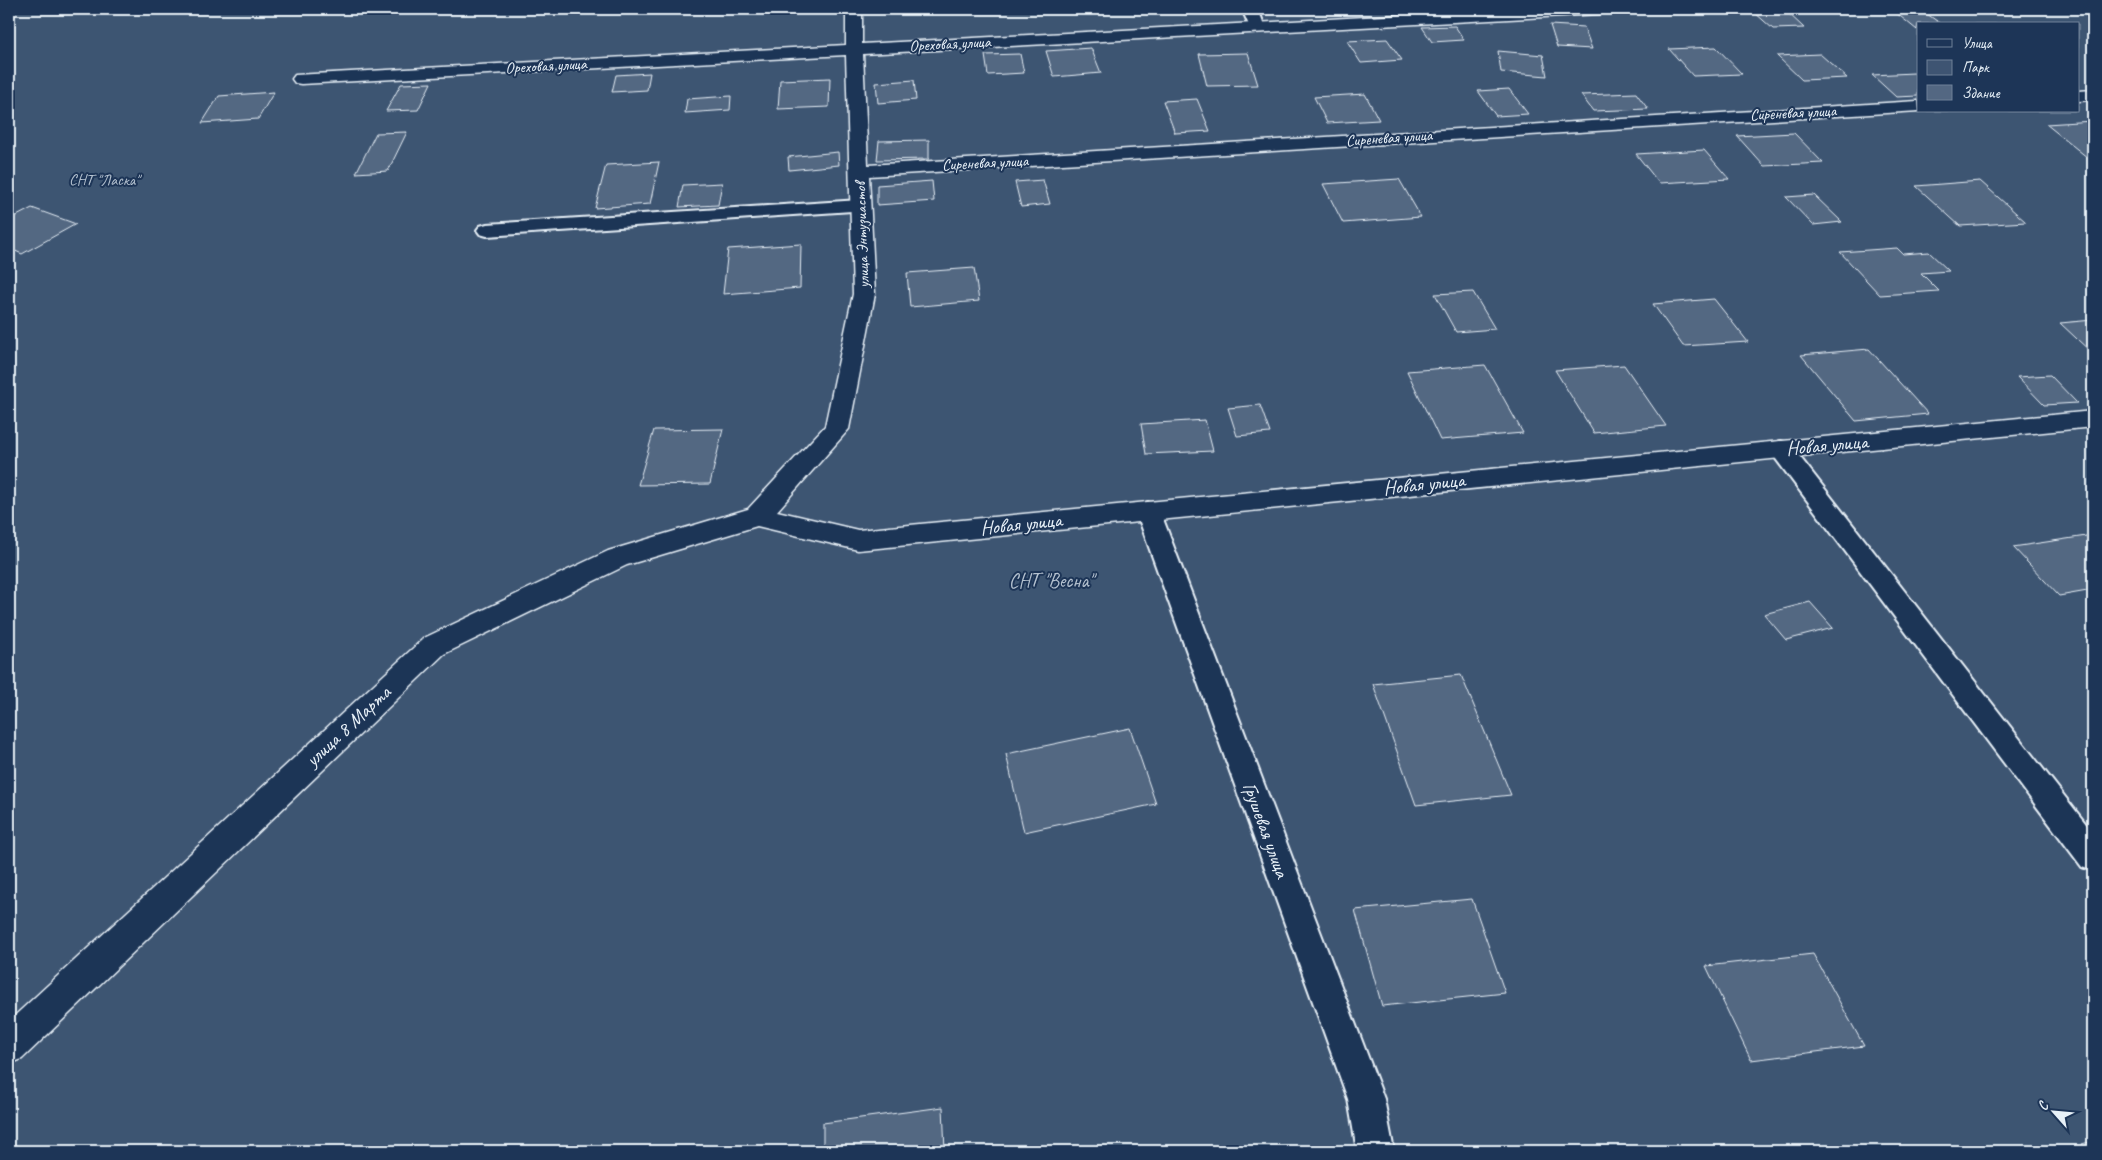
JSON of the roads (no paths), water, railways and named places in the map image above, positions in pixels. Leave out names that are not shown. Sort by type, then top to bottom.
[{"type":"street","name":"улица Энтузиастов","points":[[757,516],[837,429],[864,294],[854,9]]},
{"type":"street","name":"Ореховая улица","points":[[301,79],[1599,9]]},
{"type":"street","points":[[2080,96],[2093,95]]},
{"type":"street","name":"Сиреневая улица","points":[[860,171],[1917,106]]},
{"type":"street","name":"Новая улица","points":[[757,516],[858,540],[2093,419]]},
{"type":"street","name":"улица 8 Марта","points":[[9,1046],[434,646],[618,558],[757,516]]},
{"type":"lane","points":[[1250,9],[1257,27]]},
{"type":"lane","points":[[487,230],[860,206]]},
{"type":"lane","points":[[1781,449],[2093,857]]},
{"type":"lane","name":"Грушевая улица","points":[[1148,511],[1366,1100],[1376,1151]]},
{"type":"park label","name":"СНТ \"Ласка\"","points":[[104,180]]},
{"type":"park label","name":"СНТ \"Весна\"","points":[[1051,580]]}]
